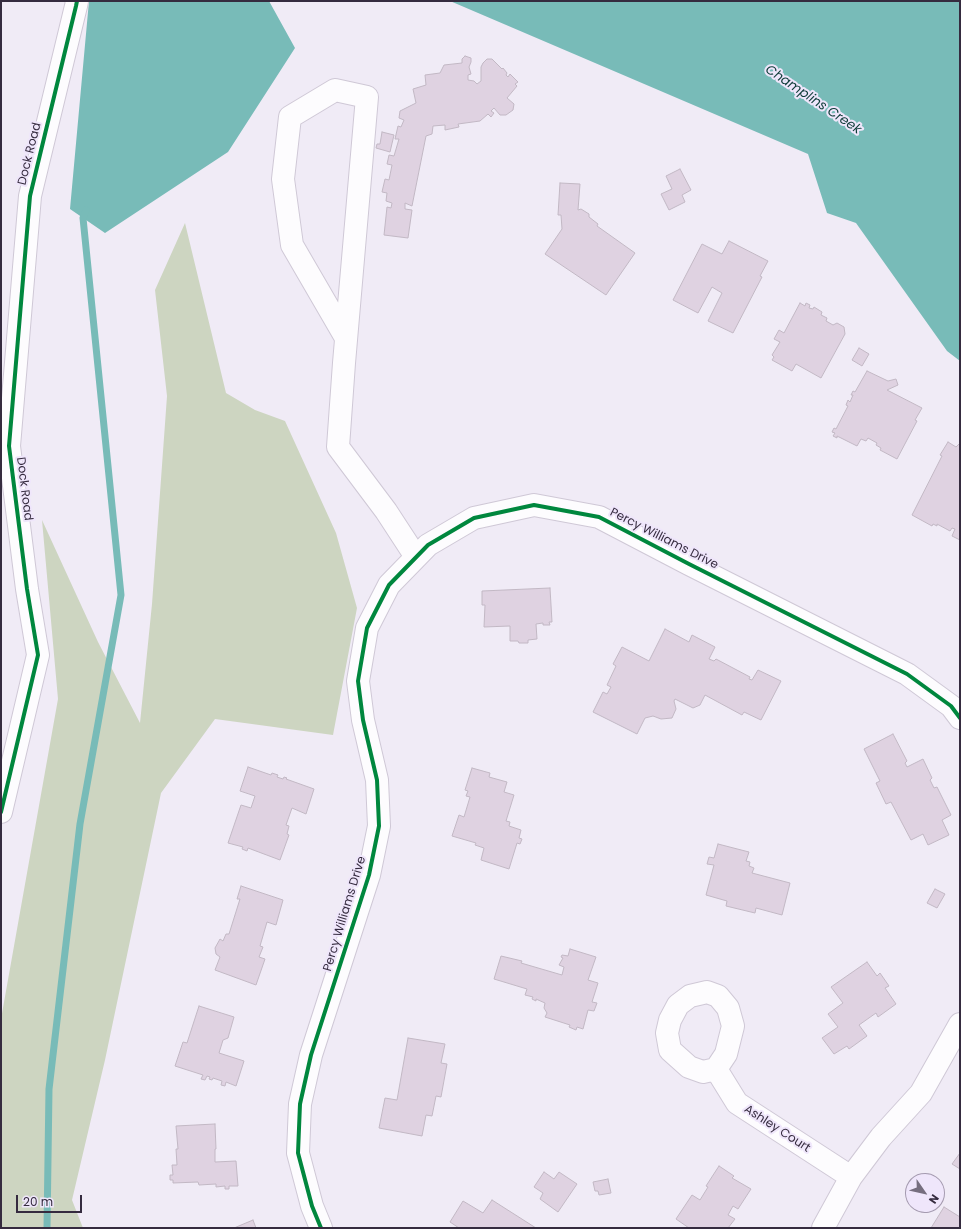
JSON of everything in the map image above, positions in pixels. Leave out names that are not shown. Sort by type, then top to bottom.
[{"type":"street","name":"Dock Road","points":[[1,812],[38,655],[27,589],[9,446],[30,196],[77,1]]},
{"type":"street","points":[[346,338],[292,245],[283,179],[290,117],[335,90],[367,97],[338,447],[386,511],[416,557]]},
{"type":"street","name":"Percy Williams Drive","points":[[321,1228],[312,1206],[298,1154],[300,1104],[311,1055],[369,875],[379,826],[377,780],[363,720],[358,681],[367,628],[389,585],[428,545],[474,518],[534,506],[599,517],[907,674],[951,706],[960,718]]},
{"type":"street","points":[[823,1228],[851,1177],[881,1137],[921,1093],[960,1024]]},
{"type":"street","name":"Ashley Court","points":[[716,1069],[737,1103],[851,1177]]},
{"type":"shaded area","points":[[185,223],[226,393],[255,410],[285,421],[336,533],[357,608],[333,735],[215,719],[161,793],[105,1060],[72,1200],[83,1228],[1,1228],[1,1019],[58,699],[42,520],[98,642],[140,723],[152,604],[167,396],[155,290]]},
{"type":"water","points":[[89,1],[269,1],[295,48],[228,152],[105,233],[70,209]]},
{"type":"water","name":"Champlins Creek","points":[[450,1],[960,1],[960,361],[947,351],[856,223],[827,213],[808,154]]},
{"type":"building","points":[[465,56],[471,58],[469,67],[471,74],[468,75],[468,80],[474,81],[477,84],[481,81],[481,67],[483,63],[487,59],[492,59],[502,69],[503,68],[508,77],[510,74],[518,82],[515,84],[517,86],[507,98],[514,104],[513,110],[506,115],[500,115],[494,108],[491,111],[494,113],[491,117],[488,114],[480,121],[458,124],[459,127],[445,130],[445,125],[433,126],[432,134],[426,136],[412,206],[405,203],[405,209],[412,210],[408,238],[384,235],[387,207],[391,208],[392,203],[386,201],[387,193],[382,192],[385,179],[389,180],[392,165],[387,164],[389,155],[394,156],[399,139],[395,139],[398,126],[401,127],[404,120],[399,118],[400,111],[416,103],[413,89],[426,85],[425,75],[440,73],[444,65],[462,63],[462,59]]},
{"type":"building","points":[[382,132],[394,135],[390,152],[376,148],[377,144],[380,144]]},
{"type":"building","points":[[680,169],[691,190],[682,195],[685,202],[669,210],[661,194],[672,189],[666,176]]},
{"type":"building","points":[[560,183],[580,184],[578,210],[581,209],[589,214],[589,217],[598,224],[597,226],[635,253],[606,295],[545,254],[562,229],[561,215],[558,215]]},
{"type":"building","points":[[729,241],[768,261],[760,276],[762,277],[733,333],[708,321],[722,293],[712,287],[698,313],[673,300],[702,244],[722,254]]},
{"type":"building","points":[[800,303],[805,306],[806,303],[810,305],[809,308],[813,309],[814,307],[822,312],[821,315],[827,318],[826,321],[833,325],[837,323],[844,327],[845,334],[821,378],[796,364],[792,371],[772,360],[774,357],[772,355],[780,342],[774,339],[779,330],[784,333]]},
{"type":"building","points":[[859,348],[869,354],[862,366],[852,360]]},
{"type":"building","points":[[867,371],[888,381],[896,379],[898,385],[887,390],[922,408],[915,420],[917,421],[897,459],[880,450],[881,448],[876,445],[877,443],[868,438],[866,441],[861,439],[857,446],[837,436],[837,438],[833,436],[835,433],[832,432],[834,428],[836,429],[848,406],[846,405],[848,400],[850,402],[853,391],[855,392]]},
{"type":"building","points":[[948,442],[956,447],[960,443],[960,540],[952,536],[955,529],[952,528],[950,531],[937,524],[937,526],[933,524],[932,526],[912,515],[942,456],[940,455]]},
{"type":"building","points":[[550,588],[552,622],[549,622],[550,625],[543,625],[543,623],[536,624],[537,639],[528,640],[528,643],[510,641],[510,626],[484,627],[485,605],[482,605],[482,591]]},
{"type":"building","points":[[665,629],[689,642],[692,635],[715,647],[709,659],[714,661],[716,659],[750,677],[749,679],[752,680],[758,670],[781,681],[761,720],[744,712],[742,715],[705,695],[700,705],[693,708],[675,699],[676,709],[672,718],[661,719],[653,716],[645,718],[637,734],[593,712],[603,692],[607,694],[611,687],[607,685],[616,666],[613,664],[622,647],[649,661]]},
{"type":"building","points":[[893,734],[907,761],[905,763],[907,767],[923,759],[932,778],[930,780],[934,788],[937,787],[951,815],[942,820],[949,835],[928,845],[923,834],[911,840],[891,802],[886,804],[876,783],[880,781],[864,749]]},
{"type":"building","points":[[248,767],[271,775],[272,773],[278,775],[277,777],[283,779],[284,777],[287,778],[286,779],[314,789],[306,814],[292,808],[286,825],[289,826],[287,834],[289,835],[280,860],[248,848],[247,851],[242,849],[243,847],[228,843],[241,805],[251,808],[255,796],[240,791]]},
{"type":"building","points":[[472,768],[490,773],[489,777],[507,782],[504,792],[514,795],[506,821],[510,822],[509,826],[521,830],[519,838],[522,839],[520,844],[517,843],[509,869],[481,860],[484,848],[475,845],[476,843],[452,836],[459,815],[464,817],[470,797],[466,796],[468,791],[465,790]]},
{"type":"building","points":[[718,844],[749,852],[746,861],[750,862],[749,866],[754,868],[752,873],[790,883],[782,915],[756,908],[755,913],[726,906],[727,901],[706,895],[714,865],[707,864],[709,857],[714,858]]},
{"type":"building","points":[[241,886],[283,900],[276,925],[267,922],[260,946],[263,947],[259,957],[265,959],[256,985],[215,970],[220,957],[216,954],[215,948],[220,939],[223,941],[226,934],[229,934],[240,899],[237,899]]},
{"type":"building","points":[[935,889],[945,894],[937,908],[927,903]]},
{"type":"building","points":[[570,949],[596,957],[588,980],[598,983],[592,1002],[597,1003],[594,1011],[588,1010],[583,1029],[577,1027],[576,1030],[569,1027],[570,1025],[545,1017],[547,1013],[544,1008],[545,1003],[536,999],[536,1001],[532,999],[533,997],[525,995],[527,989],[494,979],[501,956],[522,961],[521,963],[562,975],[564,967],[559,965],[563,958],[561,957],[562,955],[568,956]]},
{"type":"building","points":[[867,962],[877,976],[880,973],[889,986],[885,988],[896,1004],[878,1017],[876,1013],[859,1025],[867,1036],[849,1049],[847,1046],[834,1054],[822,1038],[838,1027],[828,1014],[843,1003],[831,987]]},
{"type":"building","points":[[199,1006],[234,1017],[228,1038],[223,1040],[219,1053],[244,1061],[236,1086],[226,1082],[225,1086],[221,1085],[222,1081],[213,1078],[212,1080],[209,1079],[210,1077],[207,1076],[205,1080],[201,1079],[203,1075],[175,1066],[183,1042],[187,1043]]},
{"type":"building","points":[[408,1038],[445,1044],[441,1063],[447,1064],[441,1097],[436,1096],[432,1116],[426,1115],[422,1136],[379,1128],[385,1098],[397,1100]]},
{"type":"building","points":[[215,1124],[215,1162],[236,1161],[238,1186],[229,1186],[229,1189],[225,1189],[225,1186],[216,1187],[216,1184],[199,1185],[198,1182],[173,1183],[173,1180],[170,1180],[170,1175],[173,1175],[172,1165],[177,1165],[176,1149],[178,1149],[176,1126]]},
{"type":"building","points":[[960,1153],[960,1169],[952,1164]]},
{"type":"building","points":[[719,1166],[734,1176],[732,1178],[751,1189],[738,1209],[733,1206],[728,1215],[735,1219],[728,1228],[689,1228],[676,1219],[692,1195],[700,1200],[708,1187],[706,1186]]},
{"type":"building","points":[[544,1172],[554,1179],[559,1172],[577,1184],[558,1212],[540,1199],[543,1193],[534,1187]]},
{"type":"building","points":[[608,1179],[611,1193],[599,1195],[598,1191],[595,1191],[593,1182]]},
{"type":"building","points":[[492,1200],[536,1228],[459,1228],[450,1222],[463,1201],[483,1213]]},
{"type":"building","points":[[945,1208],[960,1217],[960,1228],[931,1228],[940,1213],[945,1213]]},
{"type":"building","points":[[253,1220],[256,1228],[234,1228]]},
{"type":"waterway","points":[[47,1228],[49,1089],[80,824],[121,595],[83,218],[86,210]]},
{"type":"cycle path","points":[[1,812],[38,655],[27,589],[9,446],[30,196],[77,1]]},
{"type":"cycle path","points":[[321,1228],[312,1206],[298,1153],[300,1104],[311,1055],[369,875],[379,826],[377,780],[363,720],[358,681],[367,628],[389,585],[428,545],[474,518],[534,505],[599,517],[907,674],[951,706],[960,718]]}]
